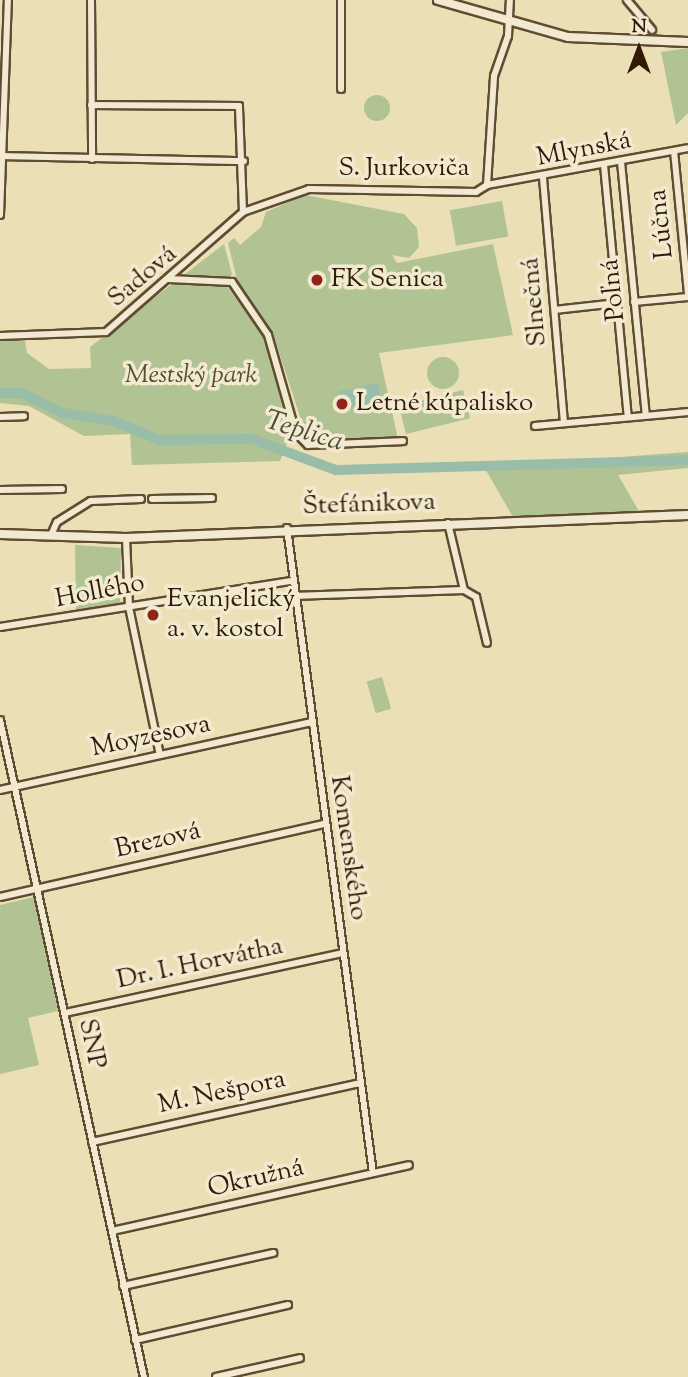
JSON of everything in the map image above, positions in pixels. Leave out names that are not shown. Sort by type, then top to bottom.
[{"type":"street","points":[[0,215],[2,79],[8,0]]},
{"type":"street","points":[[92,0],[92,159]]},
{"type":"street","points":[[341,0],[341,89]]},
{"type":"street","points":[[438,0],[509,23],[602,41],[688,42]]},
{"type":"street","name":"S. Jurkoviča","points":[[243,212],[309,189],[476,192],[487,185],[494,76],[509,23],[510,0]]},
{"type":"street","points":[[627,0],[652,30]]},
{"type":"street","points":[[91,104],[239,106],[244,114],[243,212]]},
{"type":"street","name":"Mlynská","points":[[487,185],[543,178],[688,148]]},
{"type":"street","name":"Lúčna","points":[[674,151],[688,295]]},
{"type":"street","points":[[2,156],[244,161]]},
{"type":"street","name":"Poľná","points":[[621,162],[646,415]]},
{"type":"street","points":[[604,165],[628,417]]},
{"type":"street","name":"Slnečná","points":[[543,178],[564,423]]},
{"type":"street","name":"Sadová","points":[[0,336],[99,335],[169,279],[243,212]]},
{"type":"street","points":[[169,279],[232,282],[268,335],[296,433],[308,445],[403,441]]},
{"type":"street","points":[[634,302],[688,295]]},
{"type":"street","points":[[555,310],[617,303]]},
{"type":"street","points":[[535,426],[688,411]]},
{"type":"street","points":[[0,417],[24,416]]},
{"type":"street","points":[[0,489],[62,489]]},
{"type":"street","points":[[152,499],[212,498]]},
{"type":"street","points":[[52,533],[57,522],[91,501],[141,499]]},
{"type":"street","name":"Štefánikova","points":[[0,534],[52,533],[126,538],[287,528],[688,515]]},
{"type":"street","points":[[448,523],[464,590]]},
{"type":"street","name":"Komenského","points":[[287,528],[291,581],[373,1173]]},
{"type":"street","points":[[126,538],[129,607],[160,755]]},
{"type":"street","name":"Hollého","points":[[0,627],[291,581]]},
{"type":"street","points":[[293,596],[464,590],[476,597],[487,643]]},
{"type":"street","name":"SNP","points":[[0,720],[39,888],[144,1377]]},
{"type":"street","name":"Moyzesova","points":[[0,790],[311,722]]},
{"type":"street","name":"Brezová","points":[[0,897],[325,824]]},
{"type":"street","name":"Dr. I. Horvátha","points":[[65,1013],[343,953]]},
{"type":"street","name":"M. Nešpora","points":[[92,1142],[360,1083]]},
{"type":"street","name":"Okružná","points":[[112,1231],[409,1165]]},
{"type":"street","points":[[123,1286],[273,1253]]},
{"type":"street","points":[[135,1339],[288,1305]]},
{"type":"street","points":[[216,1377],[300,1358]]},
{"type":"green space","points":[[688,48],[688,113],[676,125],[661,52]]},
{"type":"green space","points":[[377,95],[386,99],[390,108],[386,117],[377,121],[368,117],[364,108],[368,99]]},
{"type":"green space","points":[[305,195],[404,214],[417,228],[419,247],[409,258],[392,255],[397,263],[493,244],[513,335],[379,353],[398,439],[308,441],[272,331],[238,284],[228,243],[234,238],[240,245],[261,227],[266,212]]},
{"type":"green space","points":[[502,201],[508,236],[456,246],[450,210]]},
{"type":"green space","name":"Mestský park","points":[[224,244],[232,274],[226,285],[265,339],[292,431],[280,461],[132,465],[130,434],[84,436],[29,406],[0,403],[0,341],[25,341],[27,353],[49,369],[91,368],[90,347]]},
{"type":"green space","points":[[443,357],[455,361],[459,373],[455,385],[443,389],[431,385],[427,373],[431,361]]},
{"type":"green space","points":[[463,390],[470,418],[406,434],[399,406]]},
{"type":"green space","points":[[688,452],[688,468],[618,475],[640,513],[513,517],[484,467]]},
{"type":"green space","points":[[75,545],[121,548],[120,603],[76,612]]},
{"type":"green space","points":[[382,677],[391,709],[376,713],[367,681]]},
{"type":"green space","points":[[34,897],[58,1011],[28,1018],[39,1065],[0,1074],[0,905]]},
{"type":"shaded area","points":[[378,383],[382,402],[343,410],[339,391]]},
{"type":"waterway","name":"Teplica","points":[[0,393],[21,393],[63,413],[113,421],[160,440],[252,439],[336,470],[688,460]]},
{"type":"place","name":"FK Senica","points":[[317,280]]},
{"type":"place","name":"Letné kúpalisko","points":[[342,404]]},
{"type":"place","name":"Evanjelický a. v. kostol","points":[[153,615]]}]
